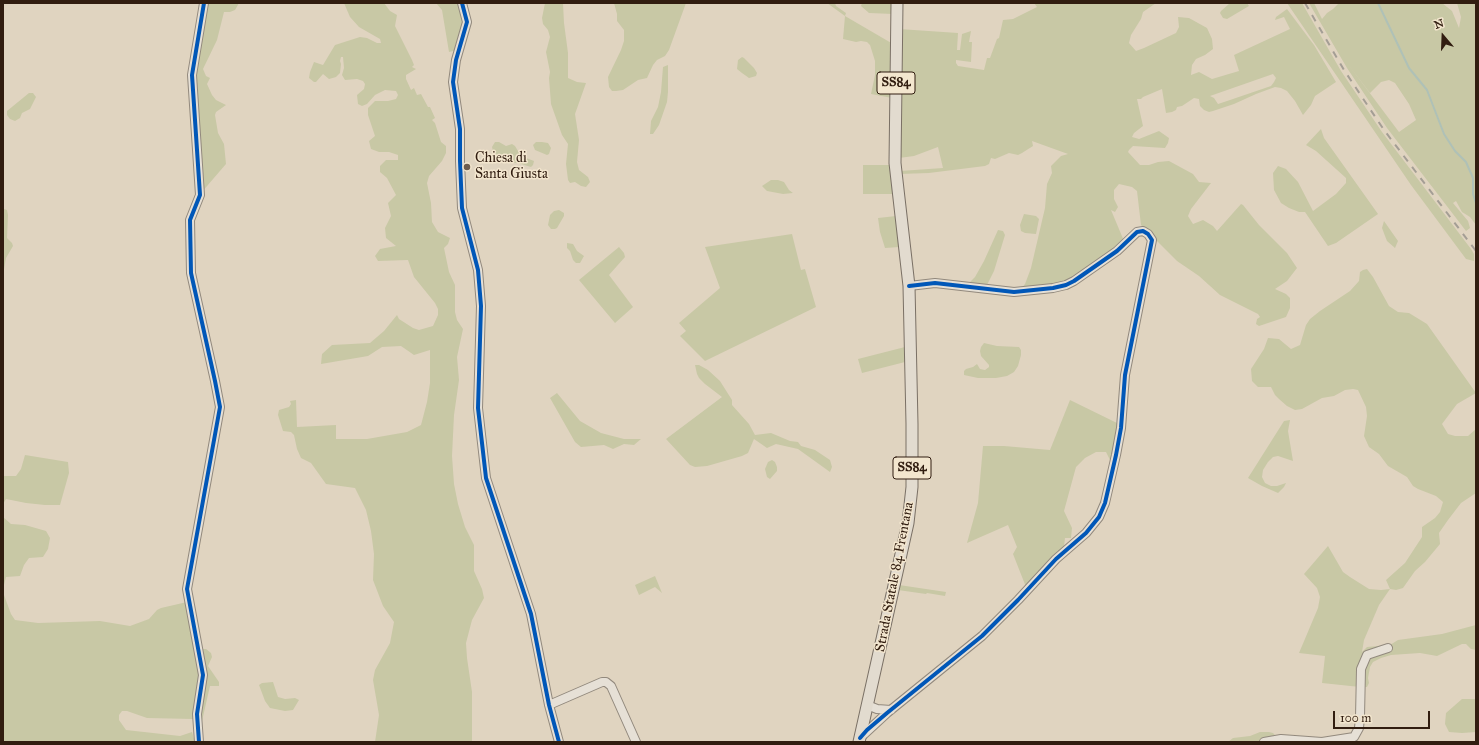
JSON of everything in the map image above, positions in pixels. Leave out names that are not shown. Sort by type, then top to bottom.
[{"type":"main road","name":"Strada Statale 84 Frentana","points":[[860,740],[898,573],[911,503],[912,424],[909,286],[895,163],[896,3]]},
{"type":"street","points":[[199,742],[196,714],[203,675],[187,589],[220,407],[191,273],[190,220],[200,195],[192,75],[204,3]]},
{"type":"street","points":[[462,3],[467,22],[456,60],[453,82],[460,129],[462,208],[478,270],[481,306],[478,408],[486,478],[531,614],[549,705],[559,742]]},
{"type":"street","points":[[860,740],[867,730],[982,636],[1056,559],[1086,533],[1099,517],[1105,503],[1116,455],[1121,428],[1125,375],[1152,240],[1148,234],[1143,231],[1136,232],[1117,252],[1074,281],[1066,285],[1053,288],[1014,292],[935,283],[909,286]]},
{"type":"street","points":[[1264,742],[1281,739],[1322,742],[1354,737],[1359,728],[1361,669],[1367,655],[1388,648]]},
{"type":"street","points":[[549,705],[602,682],[606,682],[610,686],[636,742]]},
{"type":"street","points":[[867,705],[877,709],[891,710]]},
{"type":"green space","points":[[208,3],[239,3],[235,10],[224,12],[217,40],[203,69],[206,76],[210,78],[207,84],[212,95],[216,100],[226,105],[216,112],[215,115],[218,133],[224,144],[226,164],[201,193],[196,69]]},
{"type":"green space","points":[[344,3],[384,3],[390,11],[397,15],[395,26],[412,60],[414,65],[412,67],[416,69],[406,75],[406,79],[411,90],[414,88],[417,95],[421,94],[428,107],[430,107],[435,118],[432,120],[435,123],[441,142],[446,146],[446,153],[442,161],[429,176],[427,183],[431,203],[432,222],[438,232],[450,238],[448,244],[444,248],[449,272],[455,285],[455,312],[457,320],[463,329],[457,357],[459,380],[454,415],[452,456],[454,484],[465,527],[474,545],[474,571],[482,589],[484,598],[472,620],[466,643],[472,692],[473,742],[375,742],[379,715],[373,680],[375,670],[390,643],[394,622],[383,606],[373,580],[374,554],[366,510],[355,488],[326,484],[311,463],[301,458],[297,449],[294,435],[291,432],[283,431],[278,415],[279,410],[289,407],[291,404],[290,401],[296,400],[297,427],[336,425],[336,439],[367,439],[407,432],[421,425],[427,402],[430,383],[430,350],[414,355],[401,346],[382,347],[368,356],[321,364],[322,354],[332,345],[370,343],[384,331],[397,315],[399,319],[419,330],[433,326],[438,315],[438,309],[435,303],[414,277],[408,260],[378,261],[375,256],[380,249],[396,246],[386,238],[385,228],[391,216],[388,203],[396,195],[387,178],[380,172],[380,166],[386,160],[398,160],[398,155],[371,149],[369,141],[375,136],[368,115],[368,108],[375,101],[388,101],[396,99],[398,95],[396,91],[385,90],[375,95],[367,104],[362,106],[358,104],[357,95],[364,89],[365,84],[363,81],[357,79],[345,80],[342,75],[344,68],[343,57],[341,57],[340,61],[340,73],[336,77],[329,79],[323,74],[316,82],[309,78],[314,62],[323,65],[335,45],[360,37],[381,43],[380,39],[359,27],[350,17]]},
{"type":"green space","points":[[436,3],[461,3],[464,15],[462,49],[449,52],[442,10]]},
{"type":"green space","points":[[545,3],[563,3],[568,53],[568,78],[577,82],[586,83],[575,114],[579,140],[577,162],[579,170],[588,177],[590,182],[586,187],[575,182],[570,183],[568,180],[566,164],[568,144],[562,135],[551,104],[550,72],[546,52],[550,37],[548,30],[543,24],[542,18]]},
{"type":"green space","points":[[614,3],[686,3],[669,50],[665,56],[657,60],[653,65],[647,78],[638,80],[623,90],[612,91],[609,87],[608,77],[624,41],[624,30],[617,21]]},
{"type":"green space","points":[[827,3],[835,3],[836,6],[846,13],[845,16]]},
{"type":"green space","points":[[862,3],[893,3],[893,14],[869,13],[861,6]]},
{"type":"green space","points":[[1034,3],[1156,3],[1143,12],[1141,19],[1131,35],[1129,43],[1136,51],[1144,48],[1176,33],[1179,27],[1178,17],[1189,18],[1207,28],[1212,39],[1213,49],[1196,59],[1192,65],[1191,75],[1199,72],[1212,79],[1239,71],[1234,55],[1290,29],[1284,17],[1275,20],[1276,17],[1287,9],[1314,45],[1336,82],[1315,96],[1311,105],[1303,115],[1287,91],[1275,87],[1234,104],[1209,112],[1200,106],[1199,99],[1194,98],[1182,106],[1177,107],[1176,110],[1166,113],[1162,89],[1141,99],[1137,99],[1143,126],[1134,133],[1132,137],[1139,139],[1159,131],[1169,138],[1168,143],[1165,148],[1133,146],[1128,152],[1140,165],[1149,165],[1169,161],[1193,174],[1199,182],[1211,183],[1191,209],[1188,216],[1193,224],[1203,220],[1213,226],[1217,231],[1241,204],[1243,205],[1259,225],[1287,253],[1297,268],[1287,281],[1275,289],[1286,294],[1290,298],[1290,308],[1286,317],[1259,326],[1256,324],[1257,319],[1260,317],[1258,314],[1220,295],[1199,276],[1177,261],[1141,225],[1137,191],[1132,187],[1119,184],[1114,190],[1114,199],[1118,207],[1115,212],[1111,210],[1124,241],[1072,280],[1061,284],[1020,290],[1025,284],[1031,268],[1045,208],[1047,184],[1052,173],[1051,166],[1061,156],[1068,154],[1032,141],[1033,146],[1022,153],[1018,155],[1009,153],[995,159],[991,158],[989,164],[985,166],[929,173],[900,174],[900,171],[943,168],[938,147],[914,156],[899,158],[899,29],[958,33],[957,50],[960,50],[962,34],[971,31],[969,42],[972,42],[971,62],[956,60],[956,63],[958,66],[984,70],[987,58],[990,58],[997,39],[999,38],[1003,20],[1013,19],[1037,7]],"holes":[[[1273,74],[1276,78],[1271,86],[1218,104],[1214,98],[1210,96]]]},
{"type":"green space","points":[[1230,3],[1247,3],[1249,6],[1227,19],[1223,18],[1220,13]]},
{"type":"green space","points":[[1287,3],[1302,3],[1341,71],[1382,132],[1471,249],[1474,254],[1474,261],[1466,259],[1411,185]]},
{"type":"green space","points":[[1309,3],[1314,3],[1322,19],[1339,3],[1442,3],[1452,11],[1459,28],[1461,17],[1457,3],[1476,3],[1476,225],[1470,217],[1462,212],[1456,201],[1453,203],[1468,221],[1470,228],[1466,231],[1387,128],[1347,68]],"holes":[[[1348,64],[1370,93],[1381,82],[1389,80],[1395,83],[1409,104],[1416,120],[1399,132]]]},
{"type":"green space","points":[[845,16],[893,44],[892,98],[871,94],[875,75],[875,61],[870,45],[867,42],[856,42],[843,39]]},
{"type":"green space","points":[[742,57],[754,68],[757,73],[756,76],[749,78],[737,69],[738,60]]},
{"type":"green space","points":[[668,65],[667,102],[659,125],[653,134],[650,134],[651,121],[658,107],[661,92],[663,67]]},
{"type":"green space","points":[[29,93],[33,93],[36,97],[30,109],[22,113],[20,118],[15,121],[10,119],[7,115],[7,111]]},
{"type":"green space","points":[[1321,129],[1324,138],[1378,214],[1336,243],[1328,246],[1305,212],[1299,212],[1281,203],[1274,190],[1273,173],[1278,166],[1286,169],[1298,182],[1313,211],[1336,194],[1346,183],[1346,178],[1316,151],[1306,145]]},
{"type":"green space","points":[[495,142],[499,142],[506,146],[512,144],[521,156],[534,161],[533,165],[531,167],[518,163],[504,162],[493,151],[492,147]]},
{"type":"green space","points":[[536,142],[548,143],[551,148],[549,154],[547,155],[535,150],[533,145]]},
{"type":"green space","points":[[863,165],[889,165],[894,194],[863,194]]},
{"type":"green space","points":[[771,180],[784,182],[793,193],[783,194],[767,191],[762,186]]},
{"type":"green space","points":[[3,204],[8,215],[7,238],[13,246],[6,258],[3,275]]},
{"type":"green space","points":[[559,210],[564,213],[564,216],[557,228],[551,229],[548,225],[550,215],[554,211]]},
{"type":"green space","points":[[1024,214],[1036,216],[1039,219],[1036,234],[1021,231],[1020,225]]},
{"type":"green space","points":[[896,216],[899,247],[885,248],[880,232],[878,218]]},
{"type":"green space","points":[[1384,221],[1398,241],[1395,248],[1387,241],[1382,228]]},
{"type":"green space","points":[[998,230],[1003,231],[1005,235],[994,271],[986,287],[969,285],[984,261]]},
{"type":"green space","points":[[792,234],[801,270],[805,269],[816,307],[705,361],[680,336],[686,331],[679,323],[720,288],[705,247]]},
{"type":"green space","points":[[567,243],[573,244],[577,251],[584,256],[580,263],[576,263],[573,260],[570,251],[567,248]]},
{"type":"green space","points":[[619,247],[624,253],[625,257],[609,275],[633,307],[615,323],[579,280]]},
{"type":"green space","points":[[1367,269],[1389,306],[1398,312],[1409,313],[1427,324],[1476,393],[1457,404],[1442,424],[1448,434],[1455,436],[1468,436],[1476,429],[1476,493],[1461,503],[1439,533],[1440,544],[1425,562],[1415,571],[1403,588],[1396,590],[1390,589],[1386,580],[1405,563],[1422,537],[1422,527],[1435,518],[1440,512],[1443,502],[1436,496],[1413,486],[1407,477],[1388,466],[1379,454],[1369,447],[1364,436],[1367,416],[1366,407],[1358,390],[1345,390],[1334,396],[1322,398],[1302,409],[1295,410],[1287,406],[1279,399],[1271,387],[1258,387],[1252,381],[1251,369],[1264,349],[1268,338],[1279,339],[1291,349],[1300,345],[1306,325],[1310,319],[1350,291],[1359,281],[1360,272]]},
{"type":"green space","points":[[984,343],[997,346],[1019,347],[1021,350],[1021,355],[1018,366],[1014,372],[1007,376],[996,378],[978,378],[964,375],[964,371],[966,369],[977,364],[980,369],[985,370],[989,367],[981,356],[980,351]]},
{"type":"green space","points":[[905,347],[905,362],[862,373],[858,359]]},
{"type":"green space","points":[[695,365],[699,365],[708,370],[720,381],[732,400],[732,405],[749,424],[755,435],[771,433],[790,441],[798,442],[801,446],[815,450],[830,460],[832,467],[830,472],[798,449],[776,444],[767,448],[754,439],[748,453],[742,456],[707,466],[695,467],[690,465],[666,439],[722,397],[699,378]]},
{"type":"green space","points":[[557,393],[580,421],[601,433],[624,439],[641,439],[634,445],[624,444],[613,449],[604,445],[581,447],[575,442],[550,398]]},
{"type":"green space","points":[[1070,400],[1119,424],[1112,464],[1106,452],[1096,452],[1085,458],[1076,467],[1064,511],[1072,528],[1071,538],[1065,538],[1064,547],[1026,587],[1013,554],[1017,547],[1008,525],[967,543],[978,503],[983,446],[1004,446],[1050,450]]},
{"type":"green space","points":[[1290,420],[1288,431],[1293,461],[1278,456],[1273,457],[1263,470],[1262,477],[1265,483],[1271,486],[1277,486],[1286,483],[1278,493],[1248,478],[1284,421]]},
{"type":"green space","points":[[25,455],[68,462],[69,473],[60,505],[26,503],[6,499],[3,504],[3,476],[16,476],[21,469]]},
{"type":"green space","points":[[772,460],[775,462],[777,471],[770,479],[767,477],[765,469],[768,462]]},
{"type":"green space","points":[[3,517],[11,524],[25,525],[46,531],[50,538],[48,549],[43,557],[29,558],[24,565],[20,576],[6,577],[4,595],[11,614],[15,620],[38,623],[100,621],[130,626],[149,619],[157,610],[161,608],[187,602],[202,674],[193,719],[147,718],[127,711],[122,711],[119,715],[119,720],[126,730],[180,736],[192,732],[195,742],[3,742]]},
{"type":"green space","points":[[1328,546],[1343,572],[1350,577],[1369,589],[1390,589],[1379,605],[1364,640],[1362,652],[1367,647],[1390,645],[1398,640],[1442,634],[1476,625],[1476,650],[1471,649],[1466,644],[1462,644],[1437,656],[1420,653],[1391,655],[1381,658],[1373,662],[1370,667],[1368,678],[1369,683],[1367,687],[1322,683],[1325,656],[1299,653],[1318,608],[1320,597],[1317,588],[1304,574]]},
{"type":"green space","points":[[655,576],[662,593],[655,587],[639,595],[635,585]]},
{"type":"green space","points":[[899,585],[946,592],[945,596],[898,590]]},
{"type":"green space","points":[[201,649],[206,649],[211,653],[212,657],[208,666],[219,682],[219,686],[210,686],[202,721],[202,742],[198,727]]},
{"type":"green space","points":[[273,682],[278,697],[285,699],[295,698],[299,700],[293,710],[285,711],[270,708],[265,701],[259,685],[262,683]]},
{"type":"green space","points":[[1462,699],[1476,699],[1476,732],[1449,732],[1445,724],[1446,713]]},
{"type":"green space","points":[[1260,732],[1273,733],[1277,737],[1275,742],[1228,742],[1233,738],[1250,736]]},
{"type":"waterway","points":[[1378,3],[1409,68],[1427,90],[1444,134],[1455,151],[1466,162],[1473,178],[1473,194],[1476,203]]},
{"type":"railway","points":[[1305,3],[1344,70],[1384,130],[1476,251]]},
{"type":"cycle path","points":[[199,742],[197,714],[203,675],[187,589],[220,407],[191,273],[190,220],[200,195],[192,75],[204,3]]},
{"type":"cycle path","points":[[462,3],[467,22],[456,60],[453,82],[460,129],[462,208],[478,270],[481,306],[478,408],[486,478],[531,614],[549,705],[559,742]]},
{"type":"cycle path","points":[[860,738],[887,713],[982,636],[1056,559],[1086,533],[1099,517],[1105,503],[1116,455],[1121,428],[1125,375],[1152,240],[1148,234],[1143,231],[1137,232],[1117,251],[1074,281],[1066,285],[1053,288],[1014,292],[935,283],[909,286]]},
{"type":"place","name":"Chiesa di Santa Giusta","points":[[467,167]]}]
